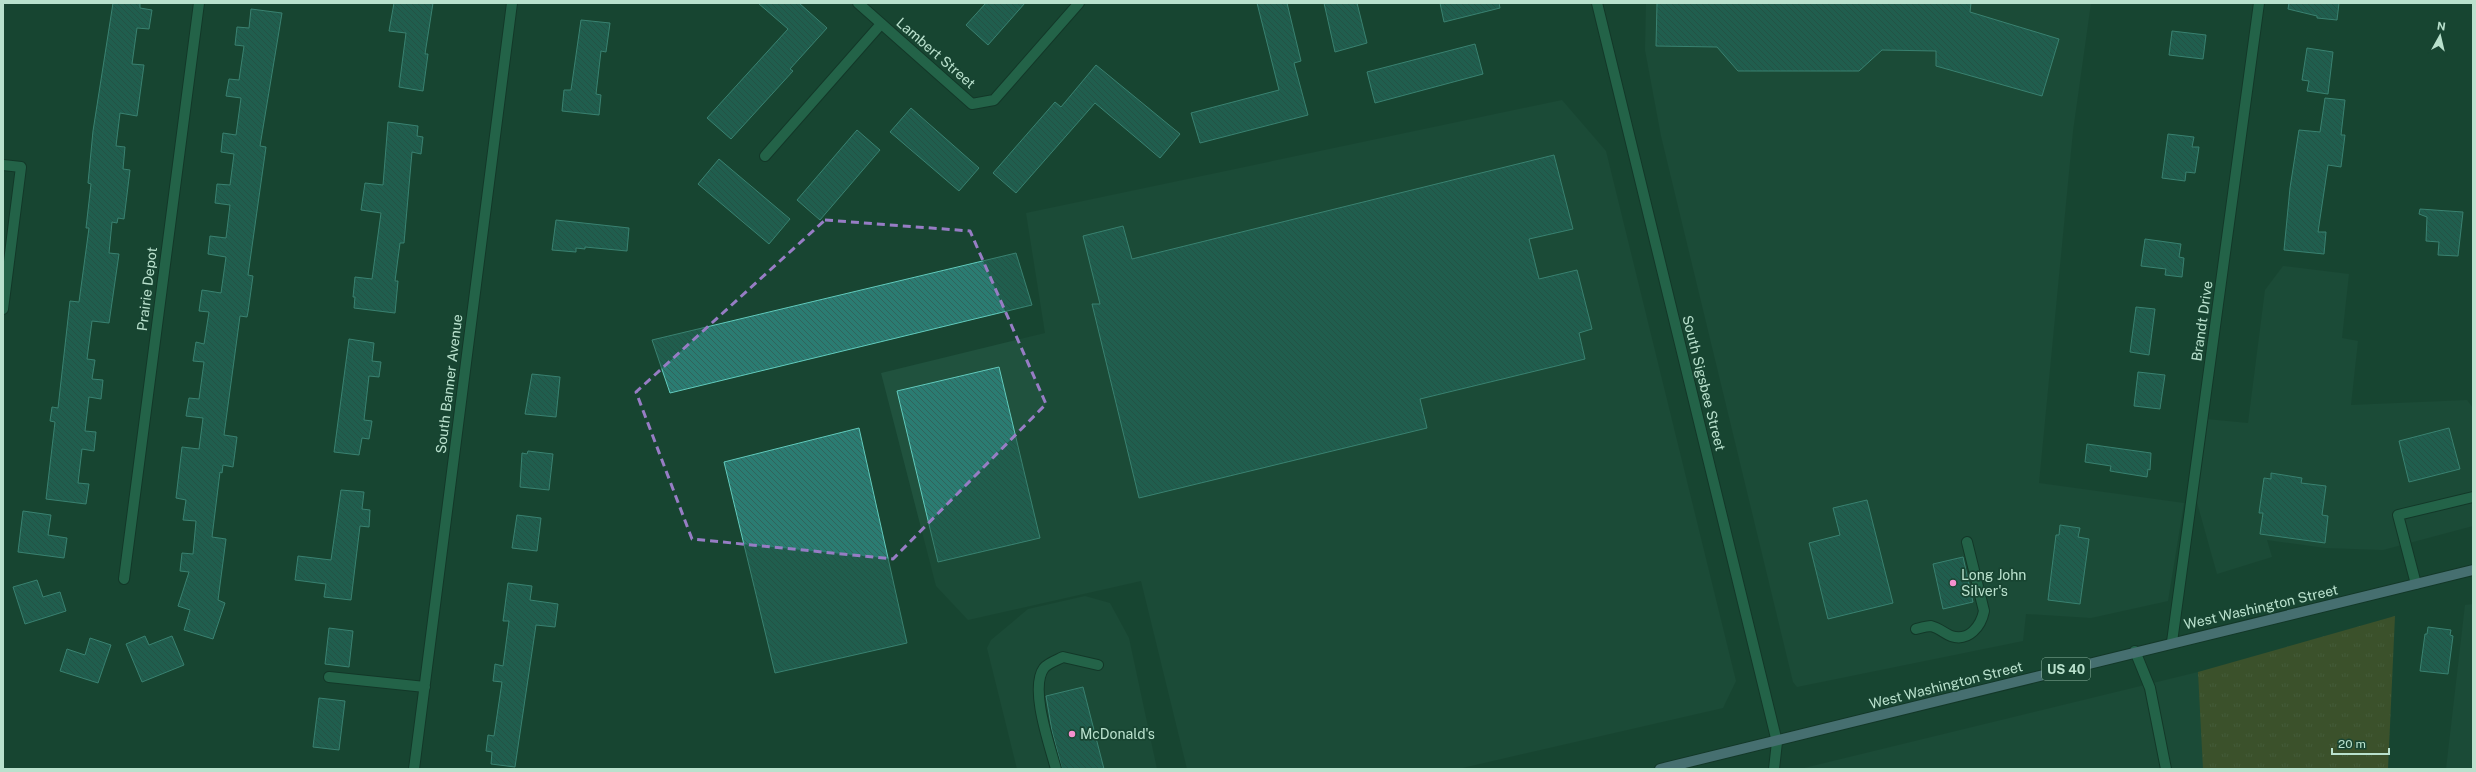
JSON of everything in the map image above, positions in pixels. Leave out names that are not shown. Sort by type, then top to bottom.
[{"type":"main road","name":"West Washington Street","points":[[1660,769],[1777,742],[2135,651],[2473,570]]},
{"type":"street","name":"Prairie Depot","points":[[124,579],[199,3]]},
{"type":"street","name":"South Banner Avenue","points":[[414,769],[512,3]]},
{"type":"street","name":"Lambert Street","points":[[858,3],[972,104],[994,100],[1079,3]]},
{"type":"street","name":"South Sigsbee Street","points":[[1597,3],[1777,742],[1774,769]]},
{"type":"street","name":"Brandt Drive","points":[[2172,642],[2259,3]]},
{"type":"street","points":[[765,156],[881,24]]},
{"type":"street","points":[[3,165],[21,167],[3,309]]},
{"type":"street","points":[[2416,584],[2398,515],[2473,497]]},
{"type":"street","points":[[1916,628],[1930,626],[1952,636],[1963,636],[1973,632],[1982,622],[1984,611],[1967,542]]},
{"type":"street","points":[[2135,651],[2150,688],[2166,769]]},
{"type":"street","points":[[1056,769],[1041,711],[1039,677],[1045,667],[1063,657],[1082,659],[1098,665]]},
{"type":"street","points":[[328,677],[425,687]]},
{"type":"highlighted area","points":[[825,220],[970,231],[1046,404],[893,559],[692,539],[636,392]]},
{"type":"shaded area","points":[[1646,3],[2091,3],[2073,131],[2039,483],[2184,503],[2168,601],[2091,618],[2026,614],[2023,641],[1797,687],[1793,682],[1661,136],[1645,50]]},
{"type":"shaded area","points":[[1562,100],[1606,151],[1736,681],[1723,708],[1458,769],[1187,769],[1141,581],[968,620],[936,586],[881,373],[1045,333],[1026,213]]},
{"type":"shaded area","points":[[2283,266],[2349,274],[2342,338],[2358,341],[2351,405],[2467,400],[2473,408],[2473,526],[2383,550],[2325,548],[2267,540],[2272,557],[2217,574],[2196,499],[2206,419],[2248,423],[2265,290]]},
{"type":"shaded area","points":[[1085,596],[1110,603],[1129,638],[1157,769],[1017,769],[987,648],[991,640],[1028,609]]},
{"type":"shaded area","points":[[2473,604],[2473,769],[2446,769],[2465,605]]},
{"type":"shaded area","points":[[2198,672],[2208,769],[1800,769]]},
{"type":"green space","points":[[2395,616],[2388,769],[2203,769],[2198,672]]},
{"type":"building","points":[[113,3],[140,3],[140,8],[152,10],[149,29],[137,28],[132,64],[144,65],[137,116],[120,113],[116,146],[125,147],[123,169],[130,170],[124,219],[118,218],[117,223],[112,222],[109,253],[119,254],[109,323],[92,321],[87,359],[95,360],[92,379],[103,380],[101,399],[89,397],[85,431],[96,432],[94,451],[82,449],[78,483],[89,484],[86,504],[46,499],[55,422],[50,421],[52,407],[58,408],[70,301],[79,302],[89,228],[86,228],[91,184],[88,183],[93,131]]},
{"type":"building","points":[[394,3],[433,3],[425,54],[428,54],[423,91],[399,87],[406,33],[389,31]]},
{"type":"building","points":[[758,3],[799,3],[827,28],[790,69],[793,71],[731,139],[707,118],[788,29]]},
{"type":"building","points":[[986,3],[1025,3],[988,45],[966,25]]},
{"type":"building","points":[[1257,3],[1287,3],[1301,61],[1294,63],[1308,115],[1200,143],[1191,113],[1279,90]]},
{"type":"building","points":[[1324,3],[1357,3],[1367,43],[1335,52]]},
{"type":"building","points":[[1440,3],[1499,3],[1500,8],[1444,22]]},
{"type":"building","points":[[1657,3],[1971,3],[1970,12],[2059,39],[2042,96],[1936,66],[1936,51],[1882,50],[1859,71],[1738,71],[1717,47],[1656,46]]},
{"type":"building","points":[[2289,3],[2339,3],[2337,20],[2317,18],[2317,16],[2288,9]]},
{"type":"building","points":[[251,9],[282,13],[260,146],[266,147],[248,275],[253,276],[247,317],[240,316],[224,435],[237,437],[233,467],[223,465],[222,473],[220,472],[212,537],[226,539],[218,600],[225,603],[213,639],[184,630],[190,610],[178,606],[189,572],[180,571],[182,553],[193,554],[196,521],[183,520],[186,500],[176,498],[182,447],[199,449],[203,418],[186,416],[189,398],[199,399],[204,362],[193,361],[196,342],[204,344],[209,312],[199,311],[202,290],[221,293],[226,257],[208,254],[210,236],[226,238],[230,205],[215,203],[217,184],[230,185],[234,154],[221,152],[223,133],[236,135],[241,98],[226,96],[229,79],[239,80],[244,46],[235,45],[237,27],[249,28]]},
{"type":"building","points":[[581,20],[610,23],[606,52],[601,51],[596,94],[601,95],[599,115],[562,111],[564,90],[571,90]]},
{"type":"building","points":[[2172,31],[2206,35],[2203,59],[2169,55]]},
{"type":"building","points":[[1475,44],[1483,74],[1375,103],[1367,72]]},
{"type":"building","points":[[2307,48],[2333,52],[2328,94],[2307,91],[2309,81],[2302,80]]},
{"type":"building","points":[[1096,65],[1180,134],[1160,158],[1095,103],[1016,193],[993,173],[1055,102],[1061,107]]},
{"type":"building","points":[[2325,98],[2345,100],[2341,135],[2345,135],[2341,167],[2328,165],[2318,232],[2326,232],[2324,254],[2284,250],[2290,188],[2299,130],[2320,132]]},
{"type":"building","points":[[911,108],[979,168],[959,191],[890,132]]},
{"type":"building","points":[[388,122],[418,126],[417,136],[423,137],[421,154],[412,152],[404,243],[400,243],[395,281],[398,281],[395,313],[354,308],[355,297],[353,297],[355,277],[372,279],[381,213],[361,210],[365,183],[383,185]]},
{"type":"building","points":[[857,130],[880,150],[820,220],[797,200]]},
{"type":"building","points":[[2168,134],[2194,137],[2192,147],[2199,147],[2195,173],[2186,172],[2185,181],[2162,178]]},
{"type":"building","points":[[1554,155],[1573,229],[1529,239],[1539,279],[1577,270],[1592,329],[1579,333],[1585,359],[1420,399],[1427,428],[1139,498],[1092,304],[1100,304],[1083,236],[1123,226],[1132,259]]},
{"type":"building","points":[[719,159],[790,219],[769,244],[698,184]]},
{"type":"building","points":[[2420,209],[2463,212],[2458,256],[2438,255],[2439,242],[2426,241],[2427,217],[2419,214]]},
{"type":"building","points":[[556,220],[629,228],[627,251],[585,247],[585,249],[576,248],[576,252],[552,250]]},
{"type":"building","points":[[2145,239],[2181,244],[2179,257],[2184,258],[2182,277],[2165,275],[2166,269],[2141,266]]},
{"type":"building","points":[[1016,253],[1032,305],[670,393],[652,340]]},
{"type":"building","points":[[2136,307],[2155,309],[2149,355],[2130,352]]},
{"type":"building","points":[[349,339],[374,343],[372,361],[381,362],[379,377],[369,376],[364,420],[372,421],[369,439],[362,438],[359,455],[334,452]]},
{"type":"building","points":[[999,367],[1040,538],[938,562],[897,391]]},
{"type":"building","points":[[2138,372],[2165,375],[2160,409],[2134,406]]},
{"type":"building","points":[[532,374],[560,377],[556,417],[525,414]]},
{"type":"building","points":[[859,428],[907,643],[775,673],[724,462]]},
{"type":"building","points":[[2449,428],[2460,469],[2409,482],[2399,441]]},
{"type":"building","points":[[2087,444],[2151,453],[2150,470],[2148,469],[2147,477],[2110,471],[2111,466],[2085,462]]},
{"type":"building","points":[[528,451],[553,454],[549,490],[520,487],[522,453],[527,454]]},
{"type":"building","points":[[2271,473],[2302,478],[2301,483],[2326,486],[2322,515],[2328,516],[2325,543],[2260,534],[2263,513],[2259,513],[2264,478],[2271,479]]},
{"type":"building","points":[[341,490],[364,492],[362,509],[370,510],[369,527],[360,526],[351,600],[324,597],[326,584],[295,580],[298,556],[331,560]]},
{"type":"building","points":[[1867,500],[1893,603],[1828,619],[1809,543],[1840,535],[1833,508]]},
{"type":"building","points":[[23,511],[51,515],[48,535],[67,538],[64,558],[18,552]]},
{"type":"building","points":[[517,515],[541,518],[537,551],[512,548]]},
{"type":"building","points":[[2060,525],[2080,528],[2078,537],[2089,539],[2080,604],[2048,600],[2056,535],[2059,535]]},
{"type":"building","name":"Long John Silver's","points":[[1963,557],[1973,602],[1943,609],[1933,564]]},
{"type":"building","points":[[37,580],[43,597],[60,592],[66,611],[25,624],[13,587]]},
{"type":"building","points":[[508,583],[532,586],[530,600],[558,604],[555,627],[536,625],[515,767],[491,764],[492,752],[486,751],[488,735],[494,736],[502,682],[493,681],[495,664],[503,666],[509,621],[503,621]]},
{"type":"building","points":[[2428,627],[2451,630],[2450,635],[2453,636],[2448,674],[2420,671],[2425,634],[2427,634]]},
{"type":"building","points":[[329,628],[353,631],[349,667],[325,664]]},
{"type":"building","points":[[145,636],[149,645],[172,636],[184,665],[142,682],[126,644]]},
{"type":"building","points":[[90,638],[111,645],[98,683],[60,671],[67,649],[85,655]]},
{"type":"building","points":[[1083,687],[1104,769],[1062,769],[1052,731],[1046,696]]},
{"type":"building","points":[[319,698],[345,701],[339,750],[313,747]]},
{"type":"place","name":"Long John Silver's","points":[[1953,583]]},
{"type":"place","name":"McDonald's","points":[[1072,734]]}]
